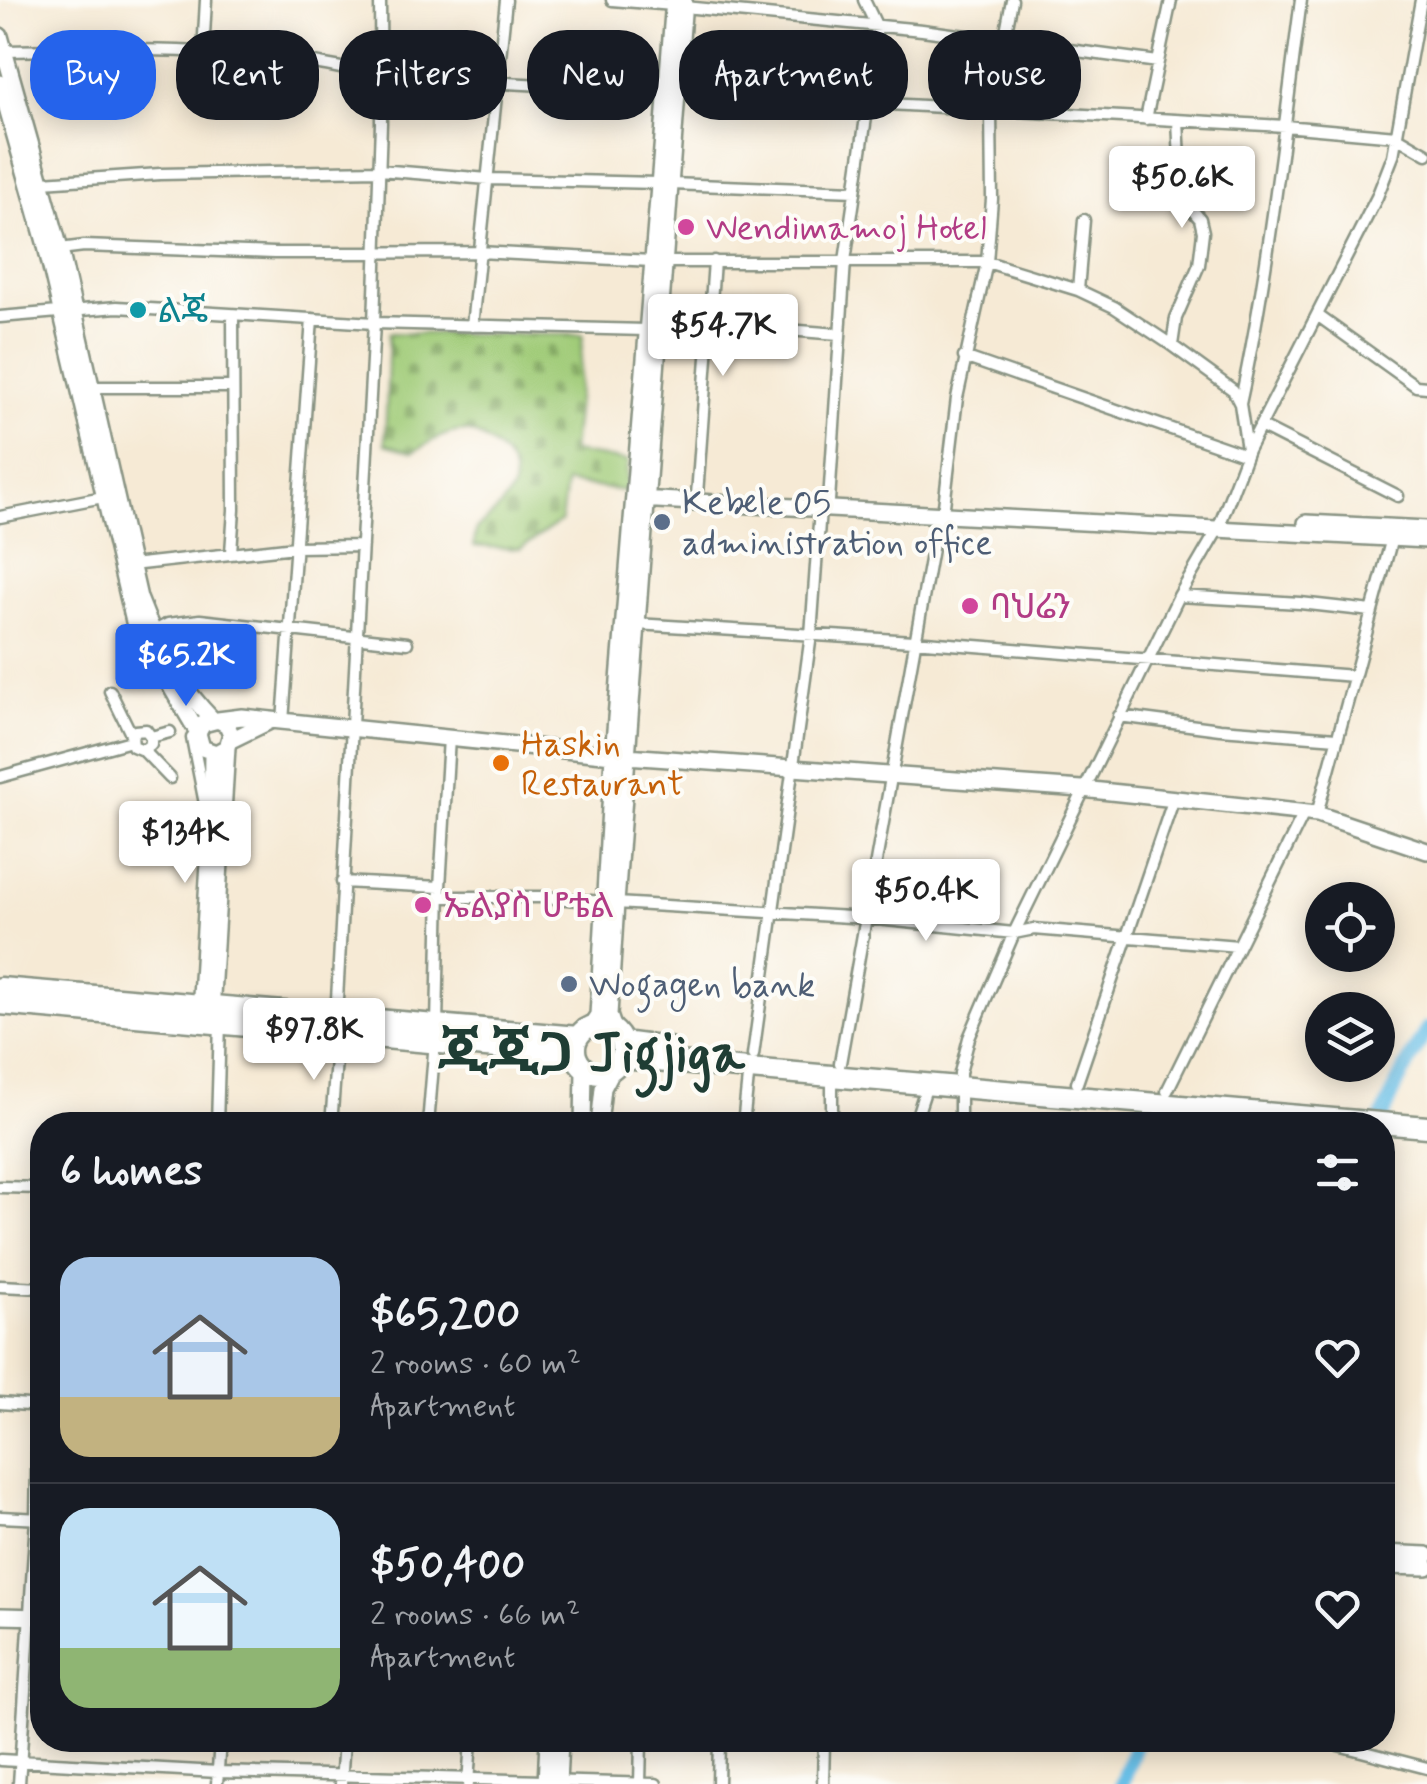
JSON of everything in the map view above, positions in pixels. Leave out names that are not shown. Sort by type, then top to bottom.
[{"type":"highway","points":[[0,988],[209,1015]]},
{"type":"highway","points":[[0,1004],[209,1015],[582,1047],[606,1026],[618,1050]]},
{"type":"highway","points":[[582,1047],[600,1074],[618,1050]]},
{"type":"highway","points":[[618,1050],[1327,1112]]},
{"type":"highway","points":[[836,1069],[928,1084],[960,1080],[1077,1084],[1330,1112]]},
{"type":"main road","points":[[584,1112],[582,1047],[598,1015],[610,903],[679,3]]},
{"type":"main road","points":[[2,43],[60,249],[66,310],[103,497],[135,626],[198,733],[202,748],[223,746],[276,721]]},
{"type":"main road","points":[[0,82],[90,387],[131,566],[152,632],[186,691],[215,720],[227,725],[211,829],[209,1015]]},
{"type":"main road","points":[[620,755],[636,624],[646,330],[658,261]]},
{"type":"main road","points":[[640,495],[697,495],[825,505]]},
{"type":"main road","points":[[640,495],[1220,524],[1427,529]]},
{"type":"main road","points":[[1220,524],[1427,540]]},
{"type":"main road","points":[[198,733],[203,724],[242,717],[620,755],[1082,789],[1310,813],[1427,851]]},
{"type":"main road","points":[[209,1015],[223,746]]},
{"type":"main road","points":[[602,1112],[603,1088],[618,1050],[609,1015],[610,903]]},
{"type":"main road","points":[[1395,1554],[1427,1555]]},
{"type":"main road","points":[[1395,1567],[1427,1568]]},
{"type":"main road","points":[[0,1616],[30,1617]]},
{"type":"main road","points":[[549,1752],[552,1783]]},
{"type":"main road","points":[[552,1783],[558,1752]]},
{"type":"street","points":[[204,30],[206,0]]},
{"type":"street","points":[[380,0],[380,30]]},
{"type":"street","points":[[503,30],[506,0]]},
{"type":"street","points":[[612,0],[679,3],[928,32]]},
{"type":"street","points":[[864,0],[876,30]]},
{"type":"street","points":[[1006,30],[1012,0]]},
{"type":"street","points":[[1146,119],[1171,0]]},
{"type":"street","points":[[1240,404],[1255,336],[1301,0]]},
{"type":"street","points":[[960,1112],[960,1080],[969,1038],[1014,933],[1179,596],[1220,524],[1247,453],[1377,197],[1393,156],[1421,0]]},
{"type":"street","points":[[2,43],[176,52]]},
{"type":"street","points":[[1081,52],[1158,62]]},
{"type":"street","points":[[507,82],[679,92]]},
{"type":"street","points":[[1081,115],[1396,136],[1427,154]]},
{"type":"street","points":[[332,1112],[374,323],[380,120]]},
{"type":"street","points":[[472,326],[495,120]]},
{"type":"street","points":[[745,1112],[811,635],[845,261],[866,120]]},
{"type":"street","points":[[833,1112],[836,1069],[913,640],[941,510],[964,358],[987,262],[992,198],[991,120]]},
{"type":"street","points":[[1172,345],[1176,318],[1199,266],[1203,232],[1200,218],[1182,198],[1178,120]]},
{"type":"street","points":[[43,182],[160,174],[379,170],[488,178],[855,190]]},
{"type":"street","points":[[1078,290],[1084,220]]},
{"type":"street","points":[[60,249],[84,246],[222,252],[479,252],[658,261],[987,262],[1078,290],[1172,345],[1233,390],[1240,404],[1247,453]]},
{"type":"street","points":[[697,495],[714,260]]},
{"type":"street","points":[[0,317],[117,306],[374,323],[646,330]]},
{"type":"street","points":[[1317,315],[1416,386],[1427,387]]},
{"type":"street","points":[[231,552],[233,316]]},
{"type":"street","points":[[276,721],[290,632],[312,319]]},
{"type":"street","points":[[708,324],[840,334]]},
{"type":"street","points":[[964,358],[1247,453]]},
{"type":"street","points":[[90,387],[232,387]]},
{"type":"street","points":[[1260,426],[1398,496]]},
{"type":"street","points":[[0,518],[103,497]]},
{"type":"street","points":[[1167,1091],[1238,946],[1310,813],[1337,738],[1392,538]]},
{"type":"street","points":[[131,566],[231,552],[362,546]]},
{"type":"street","points":[[1179,596],[1300,602],[1372,611]]},
{"type":"street","points":[[152,632],[168,624],[200,620],[406,642]]},
{"type":"street","points":[[636,624],[913,640],[1354,676]]},
{"type":"street","points":[[110,691],[132,738],[170,778]]},
{"type":"street","points":[[184,713],[211,829]]},
{"type":"street","points":[[1119,716],[1337,738]]},
{"type":"street","points":[[0,777],[132,738],[140,730],[151,737],[170,732]]},
{"type":"street","points":[[142,750],[151,744],[151,737]]},
{"type":"street","points":[[429,1112],[449,738]]},
{"type":"street","points":[[1077,1084],[1173,800]]},
{"type":"street","points":[[342,882],[440,892],[866,918],[1014,933],[1034,928],[1238,946]]},
{"type":"street","points":[[209,1015],[216,1112]]},
{"type":"street","points":[[918,1112],[928,1084]]},
{"type":"street","points":[[0,1187],[30,1188]]},
{"type":"street","points":[[0,1286],[30,1287]]},
{"type":"street","points":[[0,1403],[30,1405]]},
{"type":"street","points":[[0,1517],[30,1518]]},
{"type":"street","points":[[19,1784],[30,1648]]},
{"type":"street","points":[[217,1778],[219,1752]]},
{"type":"street","points":[[342,1779],[343,1752]]},
{"type":"street","points":[[468,1781],[470,1752]]},
{"type":"street","points":[[640,1784],[641,1752]]},
{"type":"street","points":[[718,1784],[719,1752]]},
{"type":"street","points":[[823,1784],[824,1752]]},
{"type":"street","points":[[1365,1752],[1427,1768]]},
{"type":"street","points":[[0,1760],[217,1778],[656,1784]]},
{"type":"green space","points":[[389,333],[583,335],[572,452],[628,461],[626,491],[566,483],[561,521],[520,549],[474,546],[476,529],[498,510],[512,489],[512,467],[491,444],[467,431],[443,436],[413,452],[385,444]]},
{"type":"waterway","points":[[1385,1112],[1427,1029]]},
{"type":"waterway","points":[[1122,1784],[1133,1752]]},
{"type":"place","name":"Wendimamoj Hotel","points":[[686,227]]},
{"type":"place","name":"ልጄ","points":[[138,310]]},
{"type":"place","name":"Kebele 05 administration office","points":[[662,522]]},
{"type":"place","name":"ባህሬን","points":[[970,606]]},
{"type":"place","name":"Haskin Restaurant","points":[[501,763]]},
{"type":"place","name":"ኤልያስ ሆቴል","points":[[423,905]]},
{"type":"place","name":"Wogagen bank","points":[[569,984]]},
{"type":"district","name":"ጂጂጋ Jigjiga","points":[[591,1052]]}]
